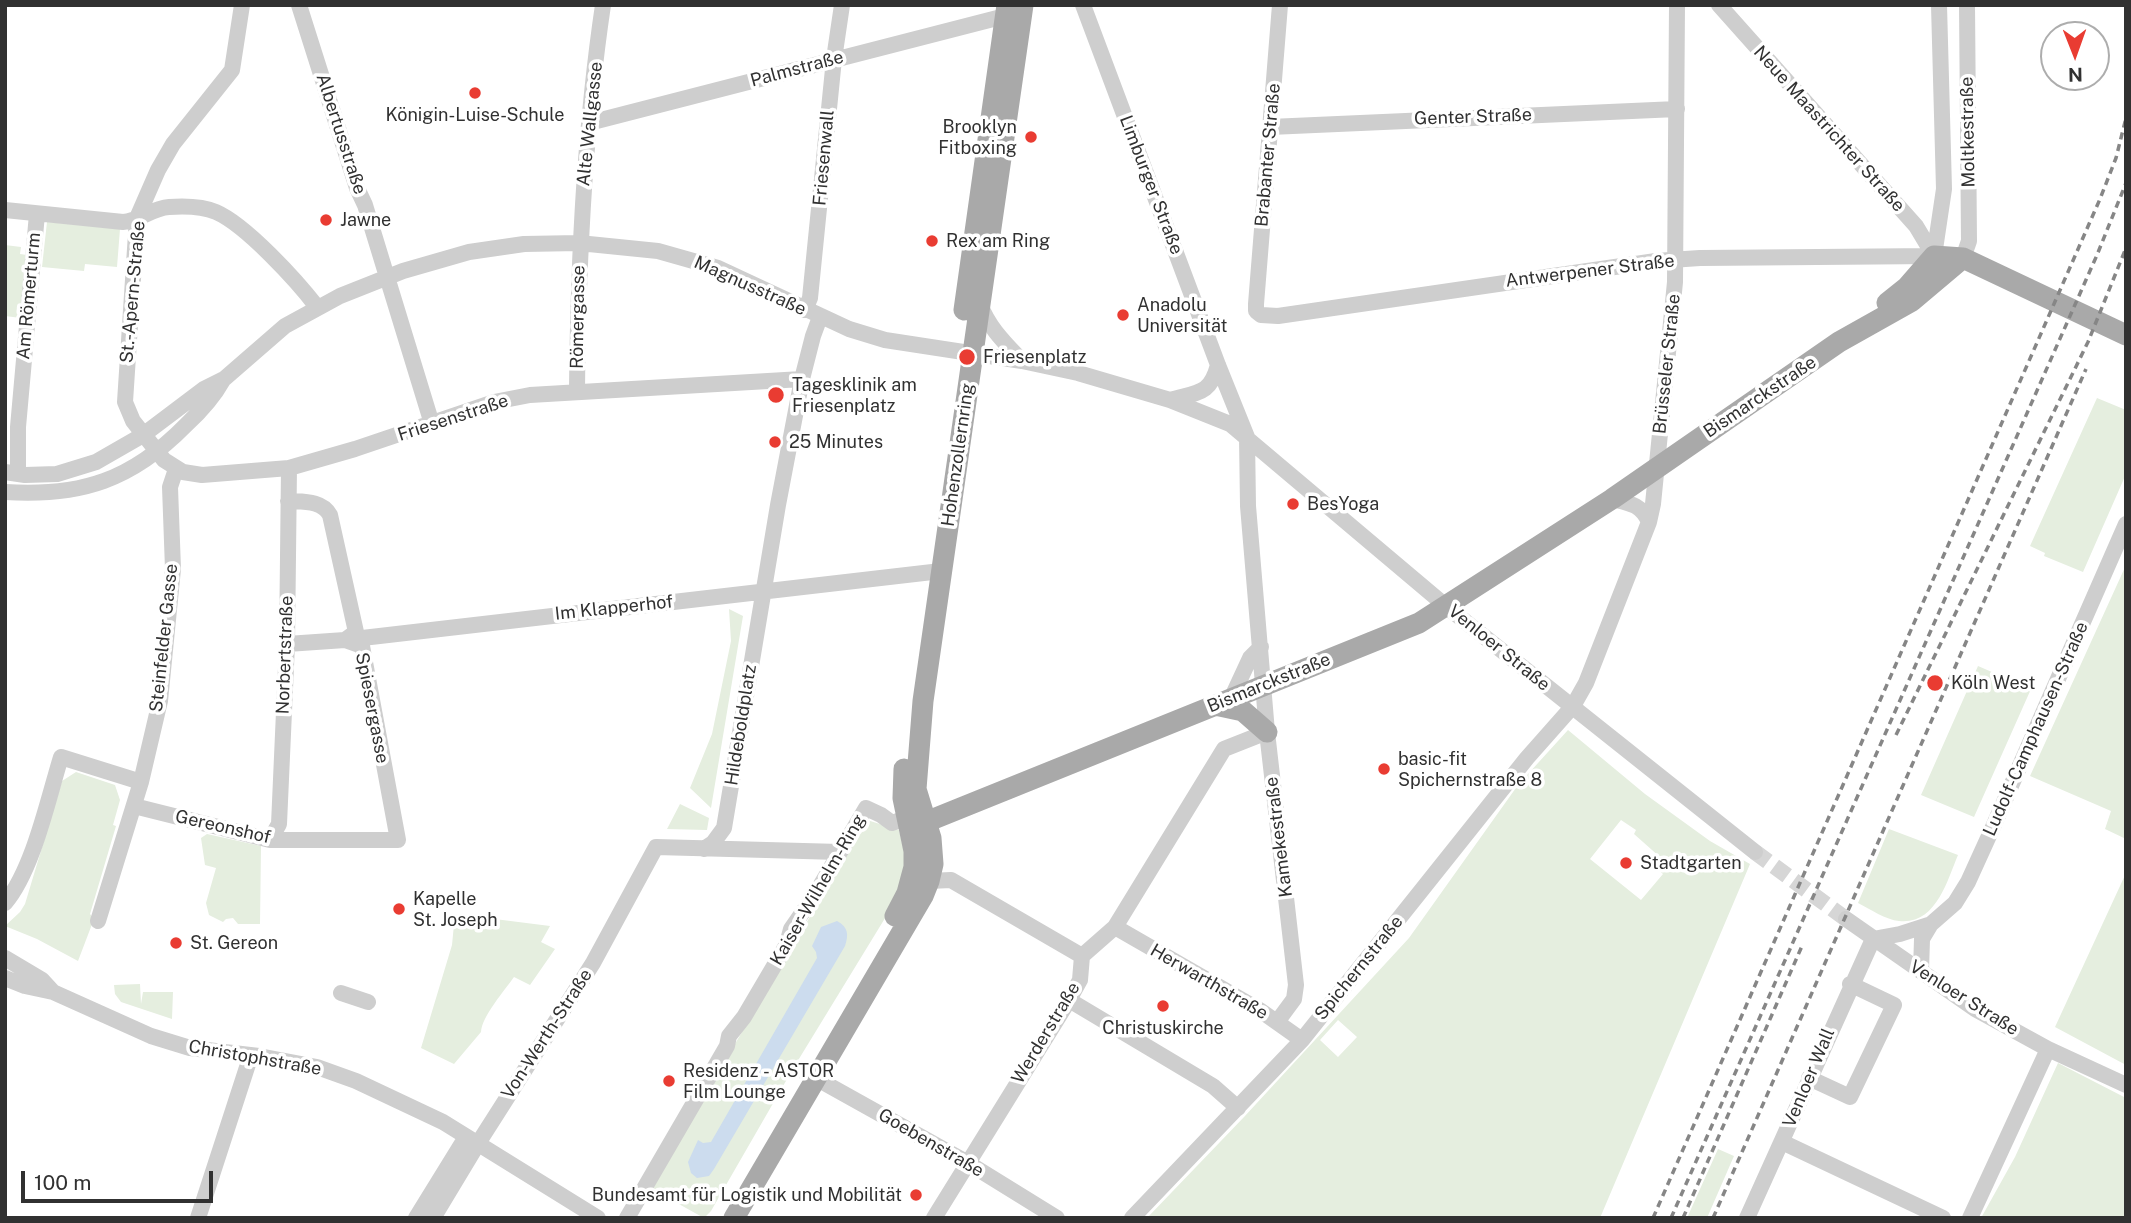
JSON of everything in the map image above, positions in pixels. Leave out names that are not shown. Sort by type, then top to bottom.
[{"type":"main road","name":"Hohenzollernring","points":[[966,352],[980,303],[1012,9]]},
{"type":"main road","name":"Hohenzollernring","points":[[918,829],[919,800],[916,789],[934,573],[1012,9]]},
{"type":"main road","points":[[1934,256],[1963,258],[2126,335]]},
{"type":"main road","name":"Bismarckstraße","points":[[918,829],[985,798],[1419,623],[1612,499],[1839,342],[1907,287],[1934,256]]},
{"type":"main road","name":"Bismarckstraße","points":[[1839,342],[1912,301],[1963,258]]},
{"type":"main road","name":"Hohenzollernring","points":[[918,829],[903,788],[909,693],[934,573]]},
{"type":"main road","points":[[1223,702],[1243,711],[1267,732]]},
{"type":"main road","points":[[919,800],[954,804],[985,798]]},
{"type":"main road","points":[[719,1218],[929,881],[933,864],[918,829]]},
{"type":"main road","points":[[734,1218],[907,893],[914,867],[918,829]]},
{"type":"street","name":"St.-Apern-Straße","points":[[143,435],[128,412],[125,402],[137,218],[158,170],[173,144],[232,70],[242,5]]},
{"type":"street","name":"Albertusstraße","points":[[299,5],[365,205],[432,424]]},
{"type":"street","name":"Alte Wallgasse","points":[[579,243],[603,5]]},
{"type":"street","name":"Friesenwall","points":[[805,310],[810,298],[842,5]]},
{"type":"street","name":"Limburger Straße","points":[[1083,5],[1247,437]]},
{"type":"street","name":"Brabanter Straße","points":[[1256,304],[1280,5]]},
{"type":"street","name":"Brüsseler Straße","points":[[1573,706],[1586,684],[1649,522],[1675,260],[1677,5]]},
{"type":"street","name":"Neue Maastrichter Straße","points":[[1719,5],[1916,226],[1934,256]]},
{"type":"street","name":"Moltkestraße","points":[[1934,256],[1944,189],[1939,5]]},
{"type":"street","name":"Moltkestraße","points":[[1963,258],[1969,242],[1967,5]]},
{"type":"street","name":"Palmstraße","points":[[589,123],[1012,9]]},
{"type":"street","name":"Genter Straße","points":[[1270,127],[1677,109]]},
{"type":"street","points":[[5,210],[123,222],[132,221],[164,207],[196,207],[215,211],[237,224],[302,288],[317,307]]},
{"type":"street","name":"Am Römerturm","points":[[12,473],[18,427],[13,377],[37,214]]},
{"type":"street","name":"Magnusstraße","points":[[12,473],[57,474],[84,467],[143,435],[204,389],[224,379],[285,326],[317,307],[386,277],[438,259],[524,244],[579,243],[658,251],[737,276],[820,317],[885,340],[966,352]]},
{"type":"street","name":"Römergasse","points":[[577,391],[579,243]]},
{"type":"street","name":"Antwerpener Straße","points":[[1256,304],[1256,311],[1261,315],[1278,316],[1656,261],[1700,258],[1934,256]]},
{"type":"street","points":[[980,303],[995,332],[1022,361]]},
{"type":"street","points":[[762,593],[802,379],[820,317]]},
{"type":"street","points":[[966,352],[1078,373],[1170,400],[1220,418],[1247,437]]},
{"type":"street","points":[[1170,400],[1207,389],[1213,383],[1218,365]]},
{"type":"street","name":"Magnusstraße","points":[[5,492],[56,493],[110,480],[157,452],[214,397],[224,379]]},
{"type":"street","name":"Friesenstraße","points":[[176,469],[202,475],[289,468],[340,454],[494,402],[530,395],[802,379]]},
{"type":"street","points":[[143,435],[163,460],[176,469]]},
{"type":"street","name":"Venloer Straße","points":[[1247,437],[1447,607],[1755,852]]},
{"type":"street","name":"Kamekestraße","points":[[1247,437],[1248,506],[1267,732],[1296,985],[1294,999],[1277,1022]]},
{"type":"street","name":"Norbertstraße","points":[[270,840],[279,824],[287,644],[289,468]]},
{"type":"street","name":"Steinfelder Gasse","points":[[97,921],[141,782],[160,701],[173,569],[170,486],[176,469]]},
{"type":"street","points":[[1612,499],[1636,505],[1644,512],[1649,522]]},
{"type":"street","name":"Spiesergasse","points":[[288,501],[318,503],[330,515],[356,632],[345,640]]},
{"type":"street","name":"Ludolf-Camphausen-Straße","points":[[1873,939],[1931,924],[1955,903],[1968,882],[2126,524]]},
{"type":"street","name":"Im Klapperhof","points":[[287,644],[345,640],[934,573]]},
{"type":"street","name":"Hildeboldplatz","points":[[704,849],[713,844],[724,828],[762,593]]},
{"type":"street","name":"Spiesergasse","points":[[345,640],[362,646],[398,840]]},
{"type":"street","points":[[1223,702],[1250,658],[1261,647]]},
{"type":"street","name":"Spichernstraße","points":[[1132,1218],[1302,1040],[1527,758],[1573,706]]},
{"type":"street","points":[[929,881],[951,880],[1083,956],[1115,927],[1224,749],[1267,732]]},
{"type":"street","points":[[5,903],[15,889],[38,834],[61,757],[141,782]]},
{"type":"street","name":"Gereonshof","points":[[134,806],[270,840],[398,840]]},
{"type":"street","name":"Kaiser-Wilhelm-Ring","points":[[627,1218],[727,1046],[729,1036],[744,1017],[787,944],[791,929],[866,808],[892,823],[918,829]]},
{"type":"street","name":"Von-Werth-Straße","points":[[416,1218],[593,963],[656,847],[704,849]]},
{"type":"street","points":[[704,849],[840,852]]},
{"type":"street","name":"Venloer Straße","points":[[1846,919],[1975,1009],[2048,1049],[2126,1085]]},
{"type":"street","points":[[1921,971],[1922,939],[1931,924]]},
{"type":"street","name":"Herwarthstraße","points":[[1115,927],[1277,1022],[1302,1040]]},
{"type":"street","name":"Venloer Wall","points":[[1747,1218],[1850,984],[1873,939]]},
{"type":"street","name":"Werderstraße","points":[[934,1218],[1069,1000],[1080,980],[1083,956]]},
{"type":"street","points":[[5,958],[43,980],[53,992]]},
{"type":"street","points":[[5,978],[53,992]]},
{"type":"street","points":[[1809,1078],[1850,1097],[1894,1005],[1850,984]]},
{"type":"street","name":"Christophstraße","points":[[53,992],[151,1036],[190,1048],[251,1055],[317,1068],[356,1081],[435,1117],[598,1218]]},
{"type":"street","points":[[341,993],[368,1002]]},
{"type":"street","points":[[1069,1000],[1213,1086],[1238,1108]]},
{"type":"street","points":[[1970,1218],[2048,1049]]},
{"type":"street","points":[[198,1218],[251,1055]]},
{"type":"street","name":"Goebenstraße","points":[[809,1075],[968,1163],[1057,1218]]},
{"type":"street","name":"Von-Werth-Straße","points":[[433,1218],[471,1141]]},
{"type":"street","points":[[1782,1142],[1943,1218]]},
{"type":"green space","points":[[47,222],[120,229],[117,267],[85,264],[84,271],[42,267]]},
{"type":"green space","points":[[5,245],[21,247],[20,254],[27,255],[21,318],[5,316]]},
{"type":"green space","points":[[2097,398],[2126,410],[2126,474],[2083,572],[2044,556],[2045,553],[2030,546]]},
{"type":"green space","points":[[2126,565],[2126,839],[2105,829],[2111,811],[2030,776]]},
{"type":"green space","points":[[729,609],[743,616],[711,808],[690,788],[712,734],[731,641]]},
{"type":"green space","points":[[1978,666],[2031,689],[1974,817],[1921,795]]},
{"type":"green space","name":"Stadtgarten","points":[[1568,730],[1645,794],[1710,841],[1750,864],[1600,1218],[1147,1218],[1409,938],[1518,785]],"holes":[[[1621,820],[1636,830],[1634,834],[1661,858],[1654,866],[1663,874],[1641,900],[1590,859]],[[1338,1020],[1357,1037],[1338,1057],[1320,1040]]]},
{"type":"green space","points":[[76,772],[115,785],[120,800],[113,825],[116,826],[90,914],[94,919],[78,961],[37,939],[5,926],[25,904],[62,781]]},
{"type":"green space","points":[[680,804],[709,818],[707,830],[667,829]]},
{"type":"green space","points":[[867,820],[899,830],[907,865],[890,910],[794,1067],[711,1211],[704,1218],[650,1188]]},
{"type":"green space","points":[[1889,829],[1958,855],[1944,888],[1931,909],[1912,920],[1889,919],[1858,903]]},
{"type":"green space","points":[[207,834],[261,846],[260,924],[238,924],[233,918],[223,922],[209,915],[206,903],[216,868],[205,865],[201,838]]},
{"type":"green space","points":[[2126,873],[2126,1065],[2055,1027]]},
{"type":"green space","points":[[455,914],[550,926],[541,942],[555,949],[530,985],[514,977],[490,1011],[481,1032],[454,1064],[421,1048],[452,945]]},
{"type":"green space","points":[[140,984],[141,1004],[143,992],[173,992],[172,1019],[121,1002],[115,994],[114,985]]},
{"type":"green space","points":[[2058,1063],[2126,1098],[2126,1218],[1981,1218],[2015,1157]]},
{"type":"green space","points":[[1718,1149],[1734,1156],[1707,1218],[1687,1218]]},
{"type":"water","points":[[837,921],[847,931],[845,946],[714,1169],[709,1176],[697,1178],[691,1173],[688,1162],[698,1140],[703,1143],[711,1142],[817,958],[812,946],[821,927]]},
{"type":"tunnel","points":[[1755,852],[1846,919]]},
{"type":"railway","points":[[1653,1218],[2100,199],[2116,158],[2126,118]]},
{"type":"railway","points":[[1671,1218],[2097,255],[2126,183]]},
{"type":"railway","points":[[1896,735],[2088,342],[2126,248]]},
{"type":"railway","points":[[1713,1218],[2086,369]]},
{"type":"railway","points":[[1683,1218],[1802,946]]},
{"type":"place","name":"Königin-Luise-Schule","points":[[475,93]]},
{"type":"place","name":"Brooklyn Fitboxing","points":[[1031,137]]},
{"type":"place","name":"Jawne","points":[[326,220]]},
{"type":"place","name":"Rex am Ring","points":[[932,241]]},
{"type":"place","name":"Anadolu Universität","points":[[1123,315]]},
{"type":"place","name":"Friesenplatz","points":[[967,357]]},
{"type":"place","name":"Tagesklinik am Friesenplatz","points":[[776,395]]},
{"type":"place","name":"25 Minutes","points":[[775,442]]},
{"type":"place","name":"BesYoga","points":[[1293,504]]},
{"type":"place","name":"Köln West","points":[[1935,683]]},
{"type":"place","name":"basic-fit Spichernstraße 8","points":[[1384,769]]},
{"type":"place","name":"Stadtgarten","points":[[1626,863]]},
{"type":"place","name":"Kapelle St. Joseph","points":[[399,909]]},
{"type":"place","name":"St. Gereon","points":[[176,943]]},
{"type":"place","name":"Christuskirche","points":[[1163,1006]]},
{"type":"place","name":"Residenz - ASTOR Film Lounge","points":[[669,1081]]},
{"type":"place","name":"Bundesamt für Logistik und Mobilität","points":[[916,1195]]}]
